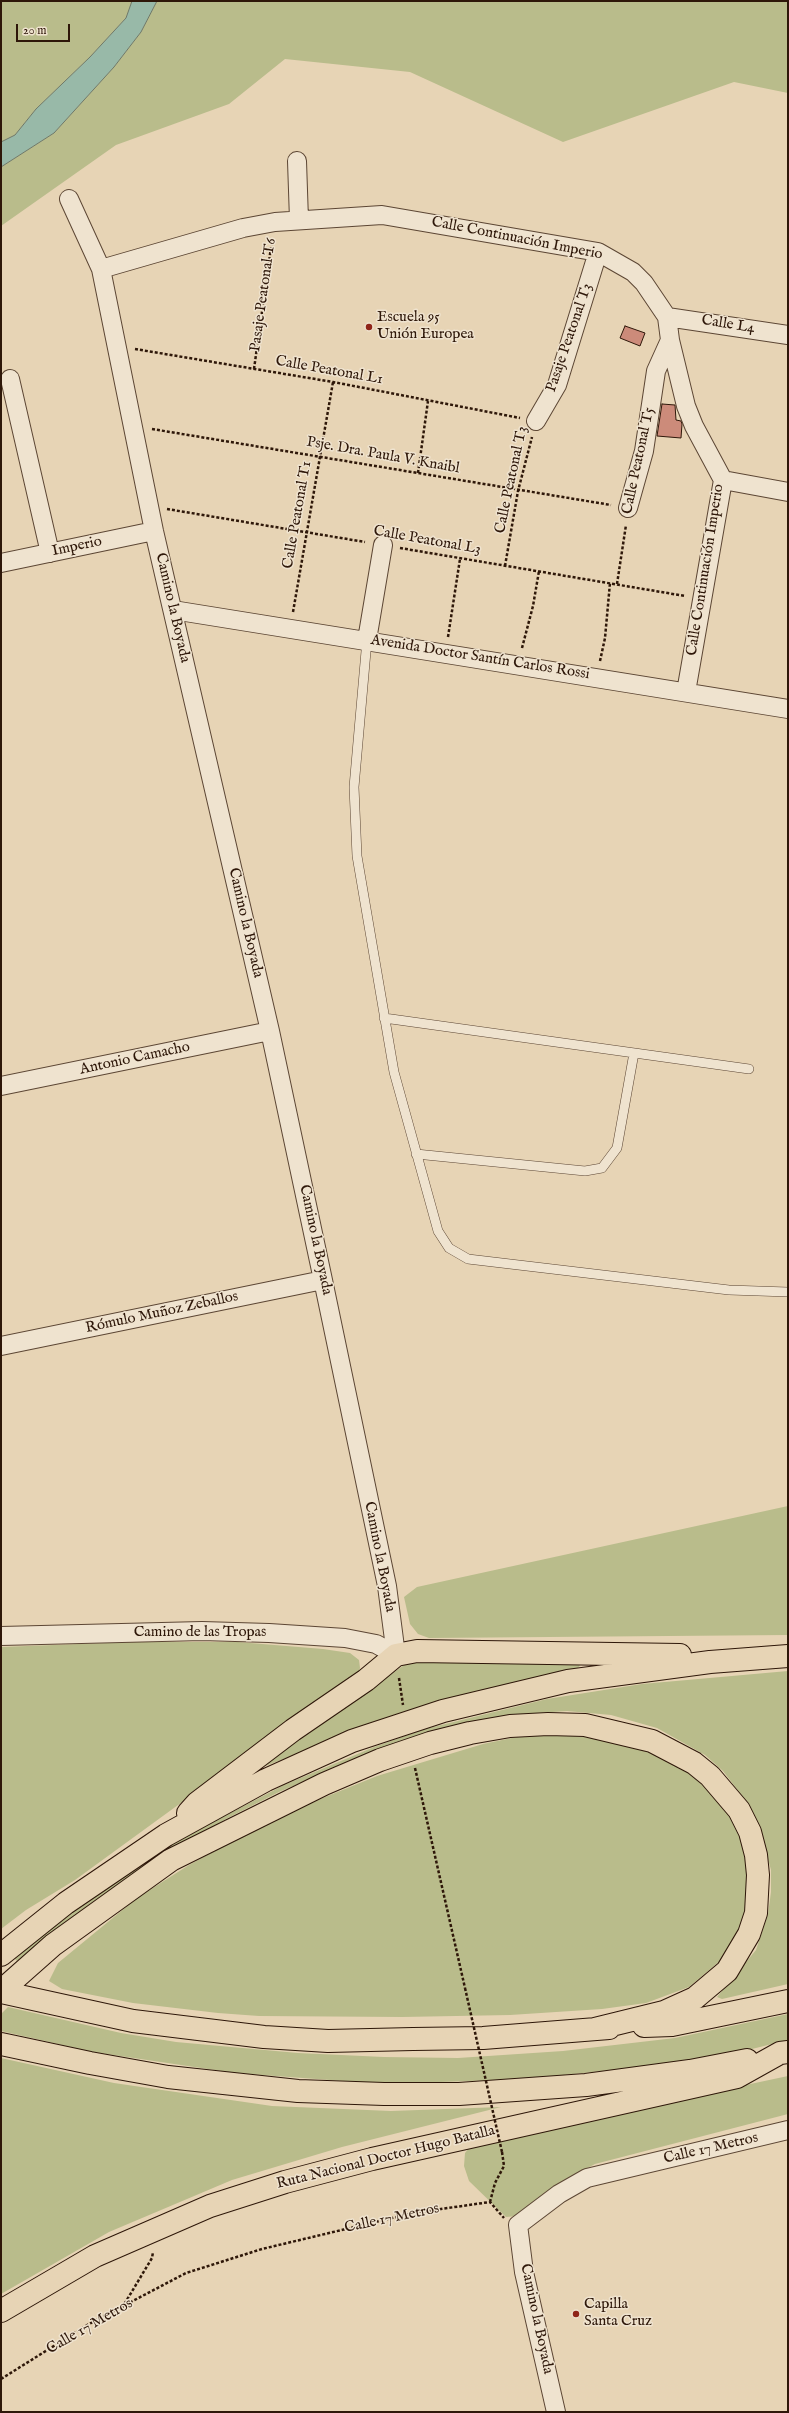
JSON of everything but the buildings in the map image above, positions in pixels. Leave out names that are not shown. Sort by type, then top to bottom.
[{"type":"highway","points":[[166,1835],[197,1803],[293,1730],[366,1680],[396,1655],[417,1651],[672,1653],[710,1662]]},
{"type":"highway","points":[[6,1951],[66,1902],[166,1835],[266,1780],[352,1741],[406,1723],[496,1697],[568,1680],[710,1662],[788,1656]]},
{"type":"highway","points":[[1,1991],[36,1958],[171,1860],[324,1784],[411,1750],[470,1733],[510,1726],[555,1724],[585,1725],[609,1729],[652,1741],[694,1763],[724,1791],[739,1810],[750,1832],[756,1855],[758,1888],[756,1913],[749,1934],[739,1954],[727,1971],[696,1998],[664,2012],[595,2029]]},
{"type":"highway","points":[[1,1991],[134,2021],[264,2038],[328,2041],[483,2038],[595,2029],[672,2025],[788,2001]]},
{"type":"highway","points":[[1,2044],[90,2063],[168,2077],[298,2091],[391,2094],[473,2093],[586,2086],[690,2071],[784,2052]]},
{"type":"highway","name":"Ruta Nacional Doctor Hugo Batalla","points":[[1,2311],[95,2256],[153,2229],[210,2206],[284,2182],[343,2167],[738,2077],[784,2052]]},
{"type":"street","points":[[297,161],[299,220]]},
{"type":"street","name":"Camino la Boyada","points":[[69,199],[101,269],[134,426],[154,531],[270,1031],[323,1280],[387,1586],[396,1655]]},
{"type":"street","name":"Calle Continuación Imperio","points":[[101,269],[243,228],[275,222],[382,215],[598,252],[615,260],[644,283],[667,317],[670,340],[689,413],[723,480],[701,598],[686,692]]},
{"type":"street","name":"Pasaje Peatonal T3","points":[[536,421],[557,385],[598,252]]},
{"type":"street","name":"Calle L4","points":[[667,317],[788,335]]},
{"type":"street","name":"Calle Peatonal T5","points":[[628,508],[644,451],[656,371],[670,340]]},
{"type":"street","points":[[10,379],[50,553]]},
{"type":"street","points":[[723,480],[788,492]]},
{"type":"street","name":"Imperio","points":[[1,563],[154,531]]},
{"type":"street","points":[[367,640],[383,545]]},
{"type":"street","name":"Avenida Doctor Santín Carlos Rossi","points":[[173,610],[367,640],[518,666],[597,677],[788,709]]},
{"type":"street","name":"Antonio Camacho","points":[[1,1086],[270,1031]]},
{"type":"street","name":"Rómulo Muñoz Zeballos","points":[[1,1346],[323,1280]]},
{"type":"street","name":"Camino de las Tropas","points":[[1,1636],[202,1631],[269,1633],[345,1638],[376,1644],[396,1655]]},
{"type":"street","name":"Calle 17 Metros","points":[[518,2225],[559,2194],[587,2178],[788,2130]]},
{"type":"street","name":"Camino la Boyada","points":[[518,2225],[524,2272],[556,2412]]},
{"type":"lane","points":[[367,640],[355,795],[357,856],[394,1072],[438,1231],[449,1248],[468,1259],[729,1290],[788,1292]]},
{"type":"lane","points":[[384,1018],[749,1069]]},
{"type":"lane","points":[[416,1154],[585,1171],[602,1168],[618,1148],[634,1053]]},
{"type":"path","name":"Pasaje Peatonal T6","points":[[254,368],[275,222]]},
{"type":"path","name":"Calle Peatonal L1","points":[[117,347],[254,368],[536,421]]},
{"type":"path","name":"Calle Peatonal T1","points":[[291,628],[305,532],[333,382]]},
{"type":"path","points":[[418,473],[428,400]]},
{"type":"path","name":"Calle Peatonal T3","points":[[505,566],[518,491],[536,421]]},
{"type":"path","name":"Psje. Dra. Paula V. Knaibl","points":[[134,426],[320,456],[518,491],[628,508]]},
{"type":"path","name":"Calle Peatonal L3","points":[[149,507],[701,598]]},
{"type":"path","name":"Calle Peatonal T5","points":[[617,584],[628,508]]},
{"type":"path","points":[[444,654],[460,559]]},
{"type":"path","points":[[518,666],[533,606],[539,571]]},
{"type":"path","points":[[597,677],[605,638],[610,583]]},
{"type":"path","points":[[396,1655],[406,1723]]},
{"type":"path","points":[[411,1750],[502,2152],[504,2166],[495,2183],[490,2202],[500,2216],[518,2225]]},
{"type":"path","name":"Calle 17 Metros","points":[[1,2379],[89,2324],[186,2273],[262,2249],[413,2213],[490,2202]]},
{"type":"path","points":[[121,2308],[152,2258],[153,2229]]},
{"type":"green space","points":[[1,1],[132,1],[126,18],[90,57],[36,109],[15,135],[1,142]]},
{"type":"green space","points":[[157,1],[788,1],[788,93],[734,82],[563,142],[410,72],[285,59],[229,104],[116,145],[1,226],[1,167],[54,133],[114,67],[141,32]]},
{"type":"green space","points":[[788,1506],[788,1635],[429,1638],[418,1634],[410,1624],[404,1597],[417,1587]]},
{"type":"green space","points":[[132,1642],[238,1642],[323,1649],[350,1653],[359,1660],[360,1668],[358,1674],[75,1880],[26,1910],[1,1929],[1,1647]]},
{"type":"green space","points":[[576,1661],[580,1666],[575,1670],[351,1734],[265,1766],[267,1762],[407,1663]]},
{"type":"green space","points":[[788,1671],[788,1984],[722,1999],[717,1997],[756,1950],[768,1914],[771,1892],[771,1870],[758,1823],[749,1805],[723,1771],[705,1755],[657,1728],[611,1715],[567,1711],[523,1714],[477,1722],[325,1772],[279,1792],[226,1819],[140,1870],[90,1904],[17,1961],[14,1958],[65,1916],[129,1871],[179,1840],[284,1785],[374,1747],[425,1729],[547,1699],[642,1684]]},
{"type":"green space","points":[[531,1734],[606,1739],[648,1750],[689,1772],[719,1801],[730,1816],[740,1836],[748,1867],[746,1909],[739,1931],[721,1960],[689,1987],[646,2003],[602,2009],[510,2015],[402,2017],[259,2016],[218,2013],[133,2003],[62,1989],[49,1981],[58,1963],[137,1898],[189,1865],[257,1828],[313,1802],[377,1776],[483,1744]]},
{"type":"green space","points":[[8,2007],[121,2033],[176,2042],[298,2053],[384,2057],[458,2058],[563,2051],[675,2038],[788,2014],[788,2040],[732,2054],[621,2069],[526,2079],[384,2084],[235,2073],[93,2052],[1,2031],[1,2014]]},
{"type":"green space","points":[[1,2058],[114,2083],[272,2106],[391,2111],[501,2107],[342,2147],[232,2180],[109,2232],[1,2294]]},
{"type":"green space","points":[[788,2076],[788,2114],[595,2164],[574,2175],[517,2216],[506,2217],[469,2181],[464,2166],[465,2153],[473,2143]]},
{"type":"shaded area","points":[[132,1],[157,1],[141,32],[114,67],[54,133],[1,167],[1,142],[15,135],[36,109],[90,57],[126,18]]},
{"type":"place","name":"Escuela 95 Unión Europea","points":[[369,327]]},
{"type":"place","name":"Capilla Santa Cruz","points":[[576,2314]]}]
